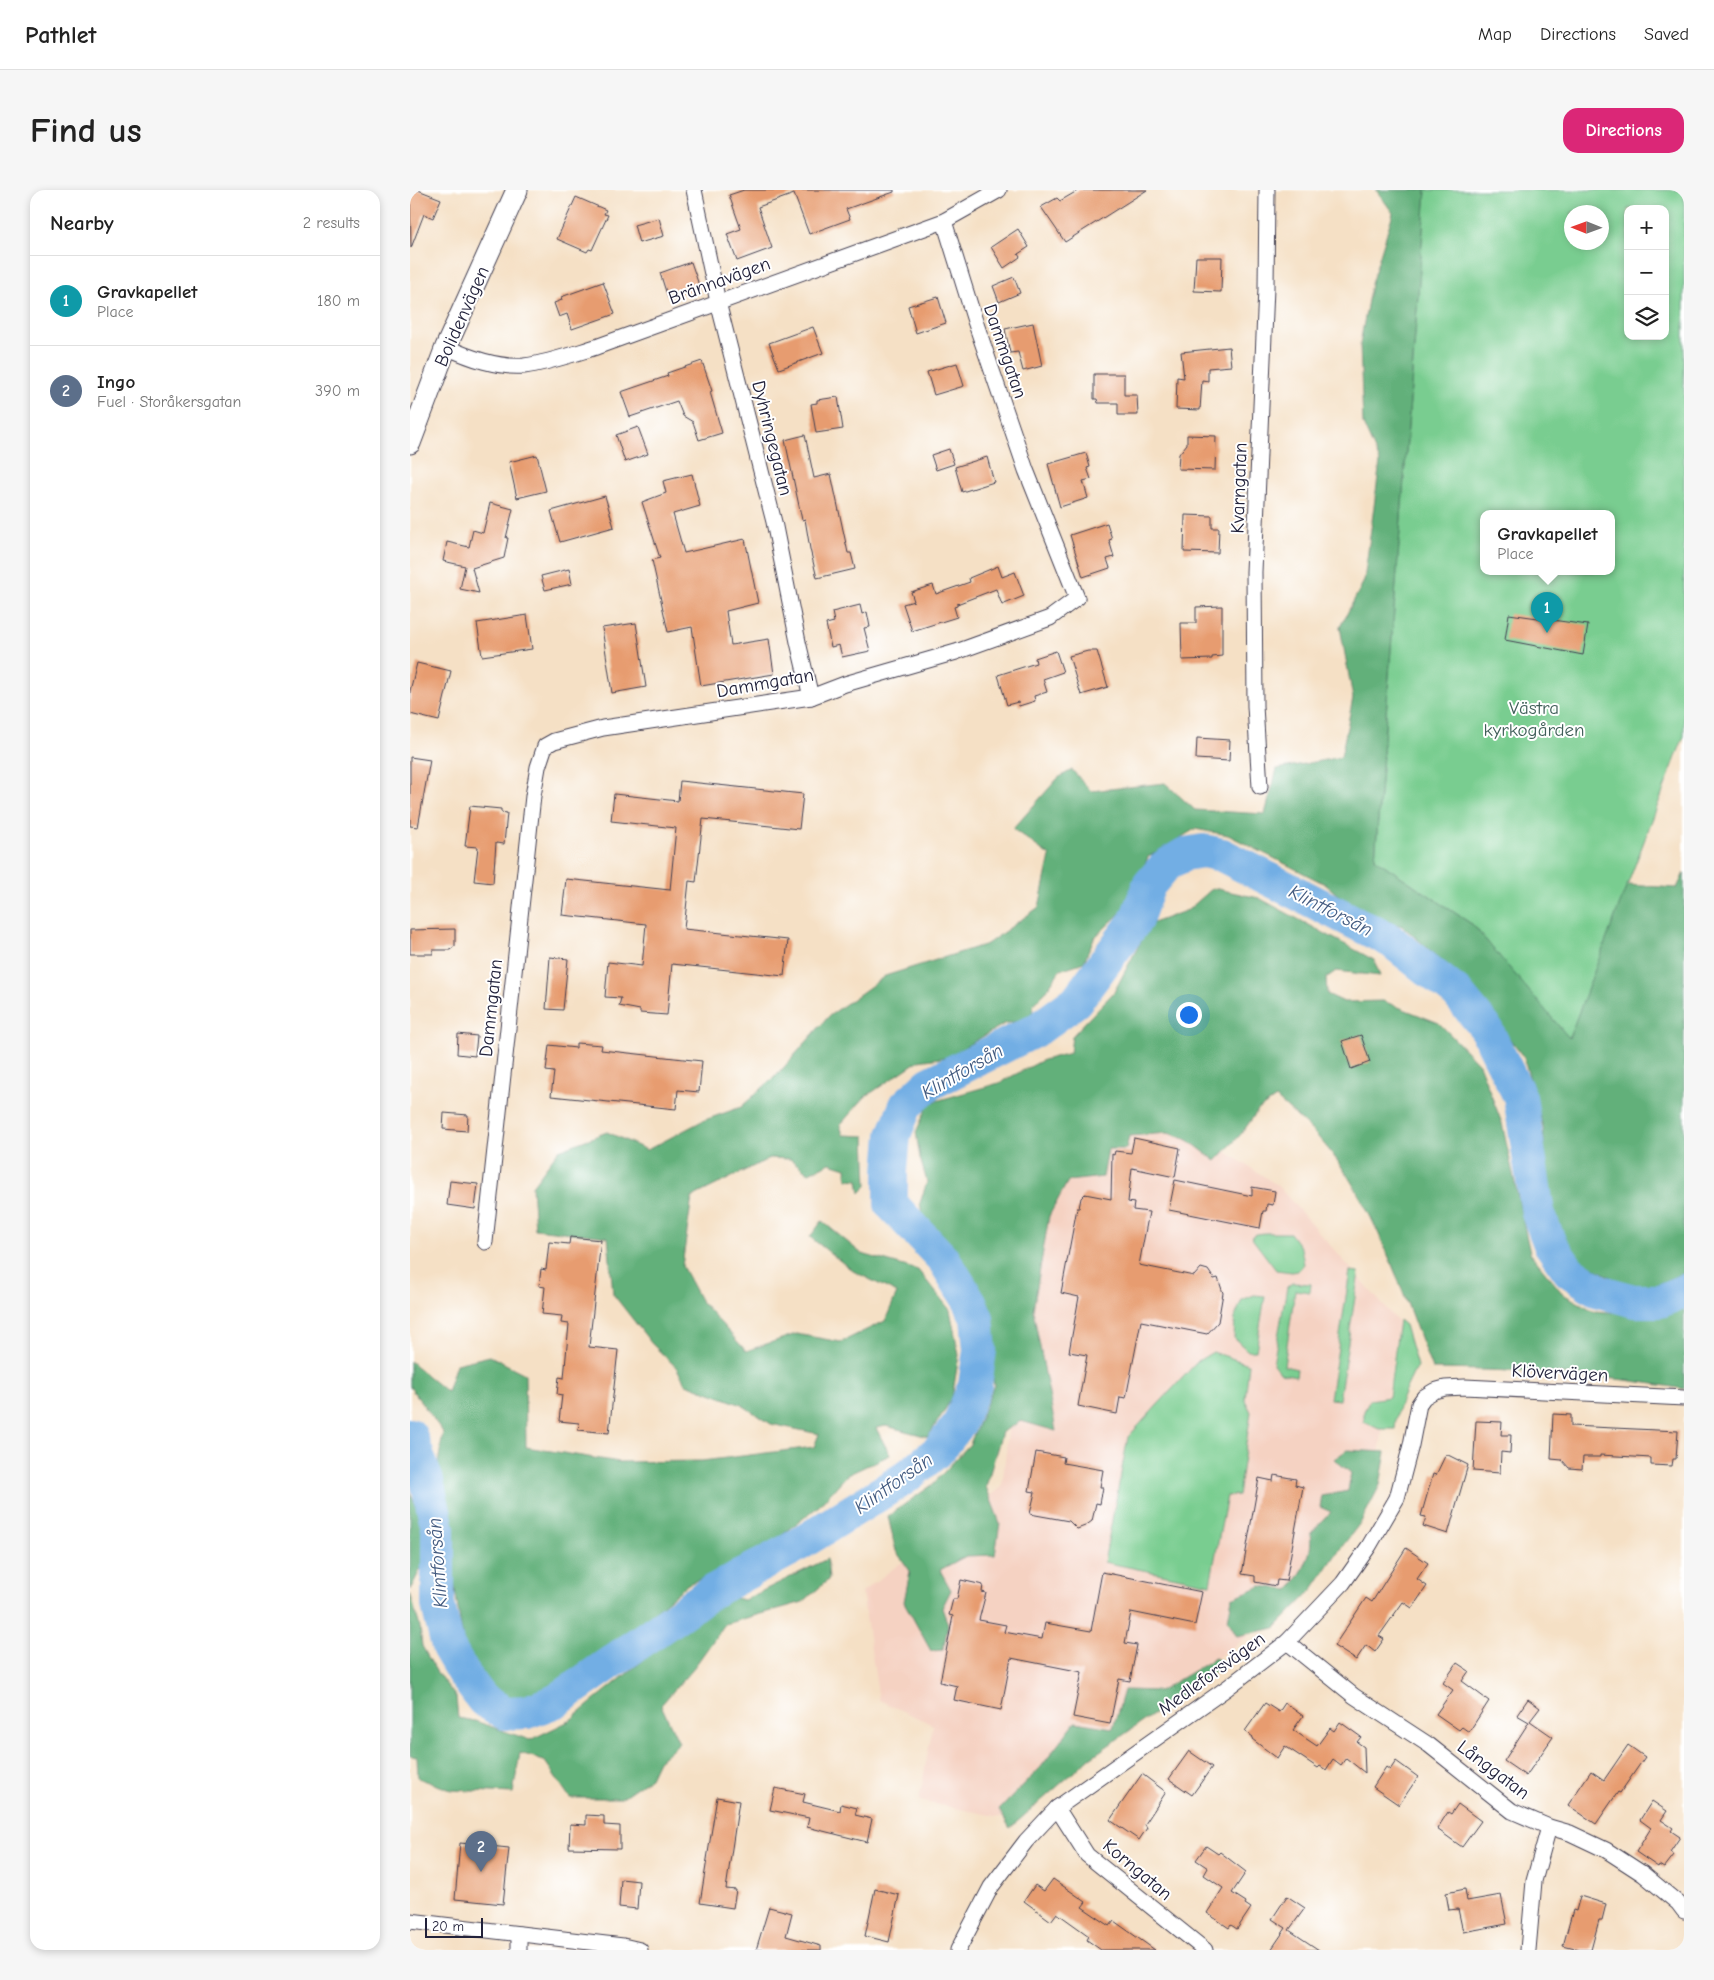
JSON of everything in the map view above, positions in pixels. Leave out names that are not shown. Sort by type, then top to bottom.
[{"type":"main road","name":"Bolidenvägen","points":[[410,443],[446,347],[517,190]]},
{"type":"street","name":"Dyhringegatan","points":[[694,190],[718,302],[774,522],[811,697]]},
{"type":"street","name":"Brännavägen","points":[[446,347],[465,356],[492,363],[524,366],[596,348],[944,221],[999,190]]},
{"type":"street","name":"Kvarngatan","points":[[1260,787],[1255,706],[1254,572],[1266,288],[1267,190]]},
{"type":"street","name":"Dammgatan","points":[[484,1242],[533,796],[538,767],[545,746],[554,741],[603,728],[811,697],[845,684],[956,652],[1050,618],[1077,598],[1026,470],[975,321],[944,221]]},
{"type":"street","name":"Klövervägen","points":[[1434,1391],[1445,1388],[1465,1387],[1684,1398]]},
{"type":"street","name":"Medleforsvägen","points":[[958,1950],[991,1887],[1026,1841],[1057,1808],[1227,1688],[1287,1642],[1344,1583],[1369,1546],[1397,1498],[1412,1445],[1418,1404],[1424,1397],[1434,1391]]},
{"type":"street","name":"Långgatan","points":[[1287,1642],[1354,1696],[1429,1745],[1512,1811],[1549,1827],[1570,1833],[1606,1850],[1643,1874],[1678,1902],[1684,1911]]},
{"type":"street","name":"Korngatan","points":[[1057,1808],[1087,1855],[1205,1950]]},
{"type":"street","points":[[1528,1950],[1534,1881],[1549,1827]]},
{"type":"street","points":[[410,1922],[623,1946],[640,1950]]},
{"type":"street","points":[[519,1934],[519,1950]]},
{"type":"shaded area","points":[[1094,1109],[1185,1125],[1277,1185],[1398,1322],[1379,1455],[1283,1611],[1119,1728],[1005,1818],[919,1801],[933,1725],[879,1700],[862,1592],[1002,1487],[1029,1238]]},
{"type":"green space","points":[[1376,190],[1426,190],[1375,859],[1473,925],[1569,1038],[1627,885],[1677,888],[1684,873],[1684,1273],[1648,1288],[1614,1279],[1570,1254],[1548,1197],[1543,1127],[1524,1058],[1491,1014],[1451,968],[1402,926],[1357,911],[1325,884],[1228,835],[1195,829],[1148,857],[1128,906],[1094,938],[1084,962],[1060,970],[1045,993],[1034,1003],[1031,1018],[1004,1024],[948,1057],[918,1061],[865,1097],[840,1125],[843,1135],[865,1136],[867,1186],[860,1193],[858,1180],[847,1179],[846,1168],[830,1163],[809,1173],[790,1159],[770,1158],[692,1197],[682,1266],[700,1300],[746,1351],[796,1334],[841,1342],[885,1321],[897,1293],[853,1271],[810,1237],[822,1221],[862,1254],[918,1270],[950,1310],[959,1355],[952,1398],[928,1437],[886,1426],[876,1428],[890,1455],[847,1475],[819,1506],[772,1543],[738,1564],[688,1584],[642,1622],[536,1699],[502,1701],[479,1679],[463,1640],[447,1517],[437,1471],[443,1432],[410,1387],[410,1361],[447,1392],[456,1364],[490,1356],[525,1374],[526,1447],[619,1462],[702,1461],[814,1447],[819,1434],[771,1424],[742,1405],[686,1384],[676,1367],[652,1344],[613,1294],[608,1237],[535,1229],[532,1186],[559,1150],[607,1132],[647,1150],[702,1121],[741,1107],[778,1074],[829,1016],[885,976],[987,944],[1039,907],[1050,856],[1013,829],[1058,778],[1072,770],[1091,791],[1165,783],[1195,810],[1265,814],[1277,769],[1341,757],[1353,698],[1340,627],[1364,581],[1380,462],[1363,424],[1360,344],[1371,284],[1393,213]]},
{"type":"green space","name":"Västra kyrkogården","points":[[1426,190],[1684,190],[1684,736],[1569,1039],[1473,925],[1375,859]]},
{"type":"green space","points":[[1213,888],[1259,898],[1374,960],[1380,976],[1336,971],[1326,978],[1327,994],[1344,1002],[1383,1001],[1439,1023],[1479,1064],[1502,1123],[1530,1253],[1563,1294],[1594,1311],[1648,1315],[1684,1304],[1684,1389],[1590,1376],[1496,1370],[1432,1369],[1385,1247],[1355,1188],[1338,1161],[1318,1137],[1276,1098],[1258,1110],[1242,1133],[1216,1161],[1188,1140],[1168,1133],[1129,1136],[1126,1149],[1108,1149],[1103,1177],[1068,1181],[1049,1216],[1033,1310],[1056,1431],[1021,1421],[1002,1432],[986,1487],[1000,1523],[995,1555],[966,1556],[940,1570],[951,1590],[942,1608],[948,1625],[943,1650],[931,1651],[904,1602],[910,1571],[896,1551],[888,1516],[932,1485],[970,1444],[994,1385],[983,1325],[989,1316],[988,1307],[977,1294],[959,1259],[924,1225],[920,1203],[927,1182],[920,1158],[916,1132],[929,1103],[999,1083],[1043,1060],[1070,1053],[1072,1036],[1114,992],[1150,924],[1188,910]]},
{"type":"green space","points":[[1290,1233],[1301,1248],[1304,1264],[1298,1271],[1276,1270],[1251,1237],[1256,1234]]},
{"type":"green space","points":[[1350,1271],[1359,1272],[1339,1400],[1330,1399]]},
{"type":"green space","points":[[1292,1283],[1311,1284],[1310,1292],[1295,1290],[1284,1366],[1297,1369],[1296,1376],[1281,1373],[1273,1364],[1287,1287]]},
{"type":"green space","points":[[1254,1295],[1265,1296],[1256,1351],[1248,1351],[1234,1338],[1235,1317],[1242,1300]]},
{"type":"green space","points":[[1399,1320],[1405,1325],[1417,1366],[1400,1405],[1395,1429],[1379,1429],[1364,1422],[1364,1411],[1370,1400],[1389,1397]]},
{"type":"green space","points":[[1213,1352],[1249,1364],[1245,1400],[1251,1412],[1238,1495],[1227,1496],[1210,1584],[1104,1562],[1128,1437],[1198,1361]]},
{"type":"green space","points":[[1347,1450],[1386,1452],[1380,1485],[1361,1522],[1313,1589],[1275,1628],[1237,1636],[1228,1620],[1232,1598],[1261,1586],[1289,1590],[1306,1564],[1311,1542],[1310,1534],[1331,1512],[1320,1507],[1322,1496],[1348,1491],[1351,1473],[1334,1459]]},
{"type":"green space","points":[[410,1493],[425,1525],[427,1557],[410,1590]]},
{"type":"green space","points":[[827,1559],[829,1579],[803,1602],[725,1624],[695,1666],[661,1705],[679,1743],[658,1761],[650,1778],[621,1798],[570,1798],[544,1760],[520,1753],[513,1793],[451,1790],[418,1778],[417,1757],[410,1756],[410,1593],[420,1627],[422,1646],[436,1671],[456,1697],[458,1718],[475,1721],[530,1740],[569,1721],[674,1635],[726,1596],[744,1600]]},
{"type":"green space","points":[[1215,1658],[1226,1664],[1090,1758],[1010,1828],[999,1810],[1041,1767],[1075,1722],[1113,1728],[1124,1690],[1160,1691]]},
{"type":"building","points":[[410,190],[418,190],[441,199],[433,218],[424,214],[411,248]]},
{"type":"building","points":[[744,190],[894,190],[894,192],[846,209],[850,219],[809,234],[794,194],[758,207],[772,248],[737,261],[727,234],[741,229],[729,195]]},
{"type":"building","points":[[1079,190],[1147,190],[1065,242],[1041,207],[1057,198],[1060,201]]},
{"type":"building","points":[[576,197],[606,210],[604,214],[608,215],[592,250],[589,249],[587,252],[557,239]]},
{"type":"building","points":[[659,218],[664,236],[639,243],[634,225]]},
{"type":"building","points":[[1018,229],[1029,247],[1018,254],[1020,257],[1004,268],[991,247]]},
{"type":"building","points":[[1196,257],[1222,257],[1221,292],[1194,291]]},
{"type":"building","points":[[691,262],[700,288],[668,298],[660,273]]},
{"type":"building","points":[[1014,277],[1020,293],[999,302],[993,286]]},
{"type":"building","points":[[603,282],[615,314],[572,329],[567,314],[559,317],[554,303],[562,300],[561,297]]},
{"type":"building","points":[[938,297],[946,323],[916,333],[908,306]]},
{"type":"building","points":[[1033,323],[1042,366],[1023,371],[1018,352],[1010,353],[1005,329]]},
{"type":"building","points":[[813,327],[823,353],[779,369],[769,343]]},
{"type":"building","points":[[1229,347],[1231,366],[1208,368],[1208,381],[1202,380],[1200,410],[1176,409],[1177,377],[1184,378],[1181,352]]},
{"type":"building","points":[[702,361],[712,391],[710,392],[722,433],[699,440],[693,422],[683,416],[677,401],[630,417],[621,392],[668,376],[667,373]]},
{"type":"building","points":[[957,363],[964,386],[934,395],[927,372]]},
{"type":"building","points":[[1094,374],[1124,374],[1124,395],[1137,395],[1138,415],[1118,415],[1118,403],[1098,403],[1097,399],[1094,399]]},
{"type":"building","points":[[838,397],[843,429],[816,433],[811,404],[817,403],[817,400]]},
{"type":"building","points":[[638,427],[648,454],[625,462],[616,435]]},
{"type":"building","points":[[805,435],[814,478],[831,474],[848,553],[851,553],[855,569],[817,578],[805,519],[802,520],[785,440]]},
{"type":"building","points":[[1187,435],[1216,436],[1215,470],[1178,469],[1179,454],[1187,444]]},
{"type":"building","points":[[949,449],[954,464],[936,470],[931,455]]},
{"type":"building","points":[[1086,453],[1090,467],[1087,468],[1091,479],[1083,481],[1088,498],[1060,507],[1048,464]]},
{"type":"building","points":[[537,455],[546,491],[517,498],[509,462]]},
{"type":"building","points":[[987,457],[994,482],[962,492],[955,467]]},
{"type":"building","points":[[692,474],[700,506],[673,514],[684,553],[745,539],[758,603],[726,611],[731,645],[769,639],[774,674],[701,686],[692,627],[668,632],[652,560],[660,558],[642,502],[666,493],[663,481]]},
{"type":"building","points":[[605,496],[614,527],[560,542],[551,511]]},
{"type":"building","points":[[490,503],[513,509],[506,538],[508,538],[504,558],[472,568],[479,593],[460,589],[465,566],[443,561],[447,542],[469,547],[473,530],[483,533]]},
{"type":"building","points":[[1185,515],[1212,516],[1212,528],[1219,528],[1218,553],[1184,552]]},
{"type":"building","points":[[1107,523],[1112,539],[1109,540],[1114,557],[1107,559],[1110,568],[1083,577],[1070,535]]},
{"type":"building","points":[[998,566],[1002,577],[1015,572],[1024,596],[1002,605],[996,589],[957,604],[954,607],[957,617],[912,631],[903,604],[914,601],[911,592],[933,585],[936,594],[970,582],[969,578]]},
{"type":"building","points":[[569,569],[572,584],[545,590],[541,576]]},
{"type":"building","points":[[860,605],[862,614],[867,612],[870,627],[864,628],[870,651],[842,657],[839,645],[831,647],[826,624],[834,622],[832,612]]},
{"type":"building","points":[[1222,606],[1222,656],[1212,657],[1212,659],[1182,660],[1181,623],[1196,623],[1196,607]]},
{"type":"building","points":[[1509,614],[1588,625],[1583,655],[1505,640]]},
{"type":"building","points":[[527,615],[532,649],[482,656],[477,623]]},
{"type":"building","points":[[636,623],[646,687],[612,693],[602,628]]},
{"type":"building","points":[[1056,651],[1063,672],[1043,679],[1047,692],[1034,696],[1035,701],[1019,706],[1018,702],[1007,705],[998,675],[1036,663],[1035,658]]},
{"type":"building","points":[[1088,651],[1097,651],[1108,687],[1081,695],[1069,656]]},
{"type":"building","points":[[417,663],[451,671],[439,721],[410,714],[410,691]]},
{"type":"building","points":[[1197,738],[1230,740],[1229,761],[1196,759]]},
{"type":"building","points":[[410,757],[430,760],[418,827],[410,826]]},
{"type":"building","points":[[680,781],[803,794],[799,829],[703,819],[696,882],[689,881],[684,929],[788,940],[784,976],[672,964],[667,1015],[640,1013],[640,1010],[619,1006],[621,998],[605,997],[608,962],[642,966],[646,924],[562,915],[566,879],[670,890],[676,828],[611,821],[614,794],[678,801]]},
{"type":"building","points":[[470,806],[501,809],[501,812],[507,813],[504,844],[496,843],[493,883],[474,881],[478,847],[465,846]]},
{"type":"building","points":[[455,929],[455,946],[450,950],[433,950],[433,954],[410,954],[410,930]]},
{"type":"building","points":[[550,957],[568,959],[563,1010],[546,1009]]},
{"type":"building","points":[[458,1034],[477,1036],[475,1056],[457,1054]]},
{"type":"building","points":[[1361,1035],[1370,1062],[1351,1069],[1342,1041]]},
{"type":"building","points":[[576,1043],[602,1045],[601,1050],[702,1061],[699,1092],[678,1090],[676,1109],[551,1096],[554,1072],[546,1071],[549,1045],[576,1048]]},
{"type":"building","points":[[444,1113],[468,1115],[467,1131],[443,1129]]},
{"type":"building","points":[[1134,1138],[1180,1148],[1175,1177],[1132,1168],[1128,1202],[1134,1203],[1133,1210],[1149,1212],[1139,1265],[1194,1276],[1201,1268],[1208,1270],[1214,1279],[1218,1278],[1223,1293],[1218,1322],[1207,1334],[1141,1321],[1126,1398],[1120,1397],[1117,1414],[1078,1406],[1087,1355],[1069,1352],[1079,1297],[1061,1293],[1077,1208],[1079,1208],[1081,1198],[1085,1194],[1111,1199],[1112,1154],[1114,1155],[1115,1151],[1131,1153]]},
{"type":"building","points":[[1175,1180],[1252,1196],[1252,1187],[1275,1191],[1273,1205],[1267,1204],[1266,1211],[1263,1211],[1260,1228],[1169,1210]]},
{"type":"building","points":[[450,1181],[478,1184],[475,1209],[447,1205]]},
{"type":"building","points":[[570,1237],[601,1240],[589,1347],[618,1350],[609,1433],[578,1430],[579,1423],[559,1421],[562,1395],[557,1394],[559,1377],[564,1378],[569,1324],[561,1323],[562,1316],[542,1314],[545,1287],[539,1286],[541,1269],[546,1270],[549,1242],[569,1244]]},
{"type":"building","points":[[1553,1414],[1571,1415],[1571,1426],[1678,1431],[1676,1459],[1673,1459],[1672,1466],[1651,1465],[1651,1458],[1600,1455],[1600,1457],[1583,1457],[1582,1469],[1569,1468],[1562,1460],[1551,1459]]},
{"type":"building","points":[[1476,1421],[1502,1422],[1501,1435],[1511,1435],[1510,1453],[1501,1452],[1500,1473],[1473,1471]]},
{"type":"building","points":[[1036,1452],[1064,1457],[1063,1463],[1103,1470],[1100,1504],[1096,1503],[1092,1521],[1077,1529],[1069,1521],[1030,1514],[1035,1492],[1029,1491]]},
{"type":"building","points":[[1446,1454],[1468,1465],[1448,1534],[1423,1526],[1426,1517],[1421,1516],[1433,1474],[1436,1475]]},
{"type":"building","points":[[1274,1475],[1296,1479],[1295,1485],[1303,1487],[1286,1581],[1277,1580],[1276,1586],[1255,1582],[1255,1576],[1242,1574],[1259,1478],[1273,1481]]},
{"type":"building","points":[[1406,1548],[1428,1563],[1417,1579],[1427,1586],[1412,1608],[1403,1602],[1379,1636],[1384,1639],[1375,1652],[1366,1645],[1356,1660],[1334,1646],[1366,1598],[1372,1602]]},
{"type":"building","points":[[1102,1572],[1202,1592],[1195,1625],[1131,1612],[1125,1643],[1137,1645],[1130,1681],[1119,1679],[1110,1724],[1073,1717],[1082,1672],[1011,1658],[1001,1710],[954,1700],[957,1686],[940,1682],[953,1616],[949,1615],[953,1599],[957,1599],[961,1580],[983,1585],[982,1592],[986,1593],[979,1620],[1006,1625],[1004,1632],[1042,1639],[1045,1623],[1091,1631]]},
{"type":"building","points":[[1457,1663],[1469,1671],[1462,1681],[1489,1701],[1469,1732],[1462,1727],[1459,1730],[1436,1714],[1453,1690],[1443,1683]]},
{"type":"building","points":[[1528,1699],[1540,1708],[1530,1721],[1553,1737],[1526,1776],[1504,1761],[1529,1722],[1517,1715]]},
{"type":"building","points":[[1265,1703],[1279,1712],[1285,1703],[1303,1716],[1293,1730],[1317,1746],[1330,1728],[1334,1731],[1340,1722],[1361,1737],[1357,1742],[1364,1747],[1365,1773],[1346,1758],[1341,1765],[1333,1759],[1326,1770],[1320,1766],[1318,1768],[1285,1746],[1277,1758],[1252,1739],[1253,1737],[1245,1731]]},
{"type":"building","points":[[1628,1745],[1645,1757],[1596,1824],[1568,1805],[1591,1771],[1604,1780]]},
{"type":"building","points":[[1189,1751],[1212,1767],[1192,1795],[1169,1779]]},
{"type":"building","points":[[1396,1761],[1418,1777],[1399,1805],[1373,1787],[1386,1767],[1390,1770]]},
{"type":"building","points":[[1142,1774],[1166,1792],[1145,1824],[1147,1828],[1139,1840],[1110,1820]]},
{"type":"building","points":[[775,1788],[805,1794],[803,1802],[840,1811],[841,1804],[857,1808],[855,1815],[872,1819],[867,1842],[807,1827],[809,1818],[770,1810]]},
{"type":"building","points":[[717,1797],[739,1801],[726,1889],[736,1890],[733,1908],[700,1903]]},
{"type":"building","points":[[1652,1801],[1667,1811],[1661,1820],[1673,1828],[1671,1831],[1680,1837],[1670,1852],[1674,1855],[1664,1868],[1659,1865],[1658,1867],[1636,1852],[1651,1828],[1640,1820]]},
{"type":"building","points":[[1458,1804],[1481,1821],[1462,1847],[1437,1829],[1448,1812],[1451,1814]]},
{"type":"building","points":[[586,1815],[604,1816],[604,1825],[620,1826],[620,1849],[569,1848],[570,1824],[586,1825]]},
{"type":"building","points":[[460,1843],[509,1848],[503,1904],[455,1899]]},
{"type":"building","points":[[1206,1846],[1218,1854],[1220,1852],[1246,1872],[1232,1893],[1246,1902],[1245,1904],[1251,1908],[1237,1929],[1231,1925],[1229,1928],[1207,1913],[1223,1888],[1204,1875],[1208,1868],[1196,1860]]},
{"type":"building","points":[[621,1879],[639,1881],[637,1909],[619,1907]]},
{"type":"building","points":[[1053,1879],[1086,1902],[1082,1907],[1110,1926],[1114,1921],[1155,1950],[1101,1950],[1087,1940],[1089,1936],[1057,1913],[1051,1921],[1024,1901],[1035,1885],[1044,1891]]},
{"type":"building","points":[[875,1889],[899,1895],[889,1942],[865,1936]]},
{"type":"building","points":[[1465,1889],[1467,1901],[1501,1895],[1507,1924],[1463,1932],[1458,1909],[1449,1910],[1446,1893]]},
{"type":"building","points":[[1287,1896],[1305,1908],[1289,1930],[1319,1950],[1271,1950],[1286,1928],[1272,1919]]},
{"type":"building","points":[[1580,1896],[1606,1904],[1602,1920],[1599,1920],[1591,1950],[1579,1950],[1563,1946],[1573,1910],[1576,1911]]},
{"type":"building","points":[[769,1907],[792,1913],[786,1936],[821,1946],[821,1950],[756,1950]]},
{"type":"waterway","name":"Klintforsån","points":[[410,1435],[427,1481],[438,1529],[438,1605],[448,1647],[463,1673],[483,1700],[505,1713],[527,1712],[556,1701],[713,1591],[793,1548],[905,1478],[939,1450],[959,1424],[975,1385],[980,1350],[977,1318],[970,1302],[944,1260],[891,1204],[894,1135],[906,1105],[929,1084],[1038,1029],[1076,1001],[1136,920],[1149,885],[1165,866],[1185,854],[1203,851],[1222,855],[1391,941],[1457,993],[1485,1027],[1520,1097],[1538,1213],[1550,1244],[1569,1271],[1599,1291],[1634,1301],[1660,1301],[1684,1291]]},
{"type":"place","name":"Gravkapellet","points":[[1547,633]]},
{"type":"place","name":"Ingo","points":[[481,1872]]}]
